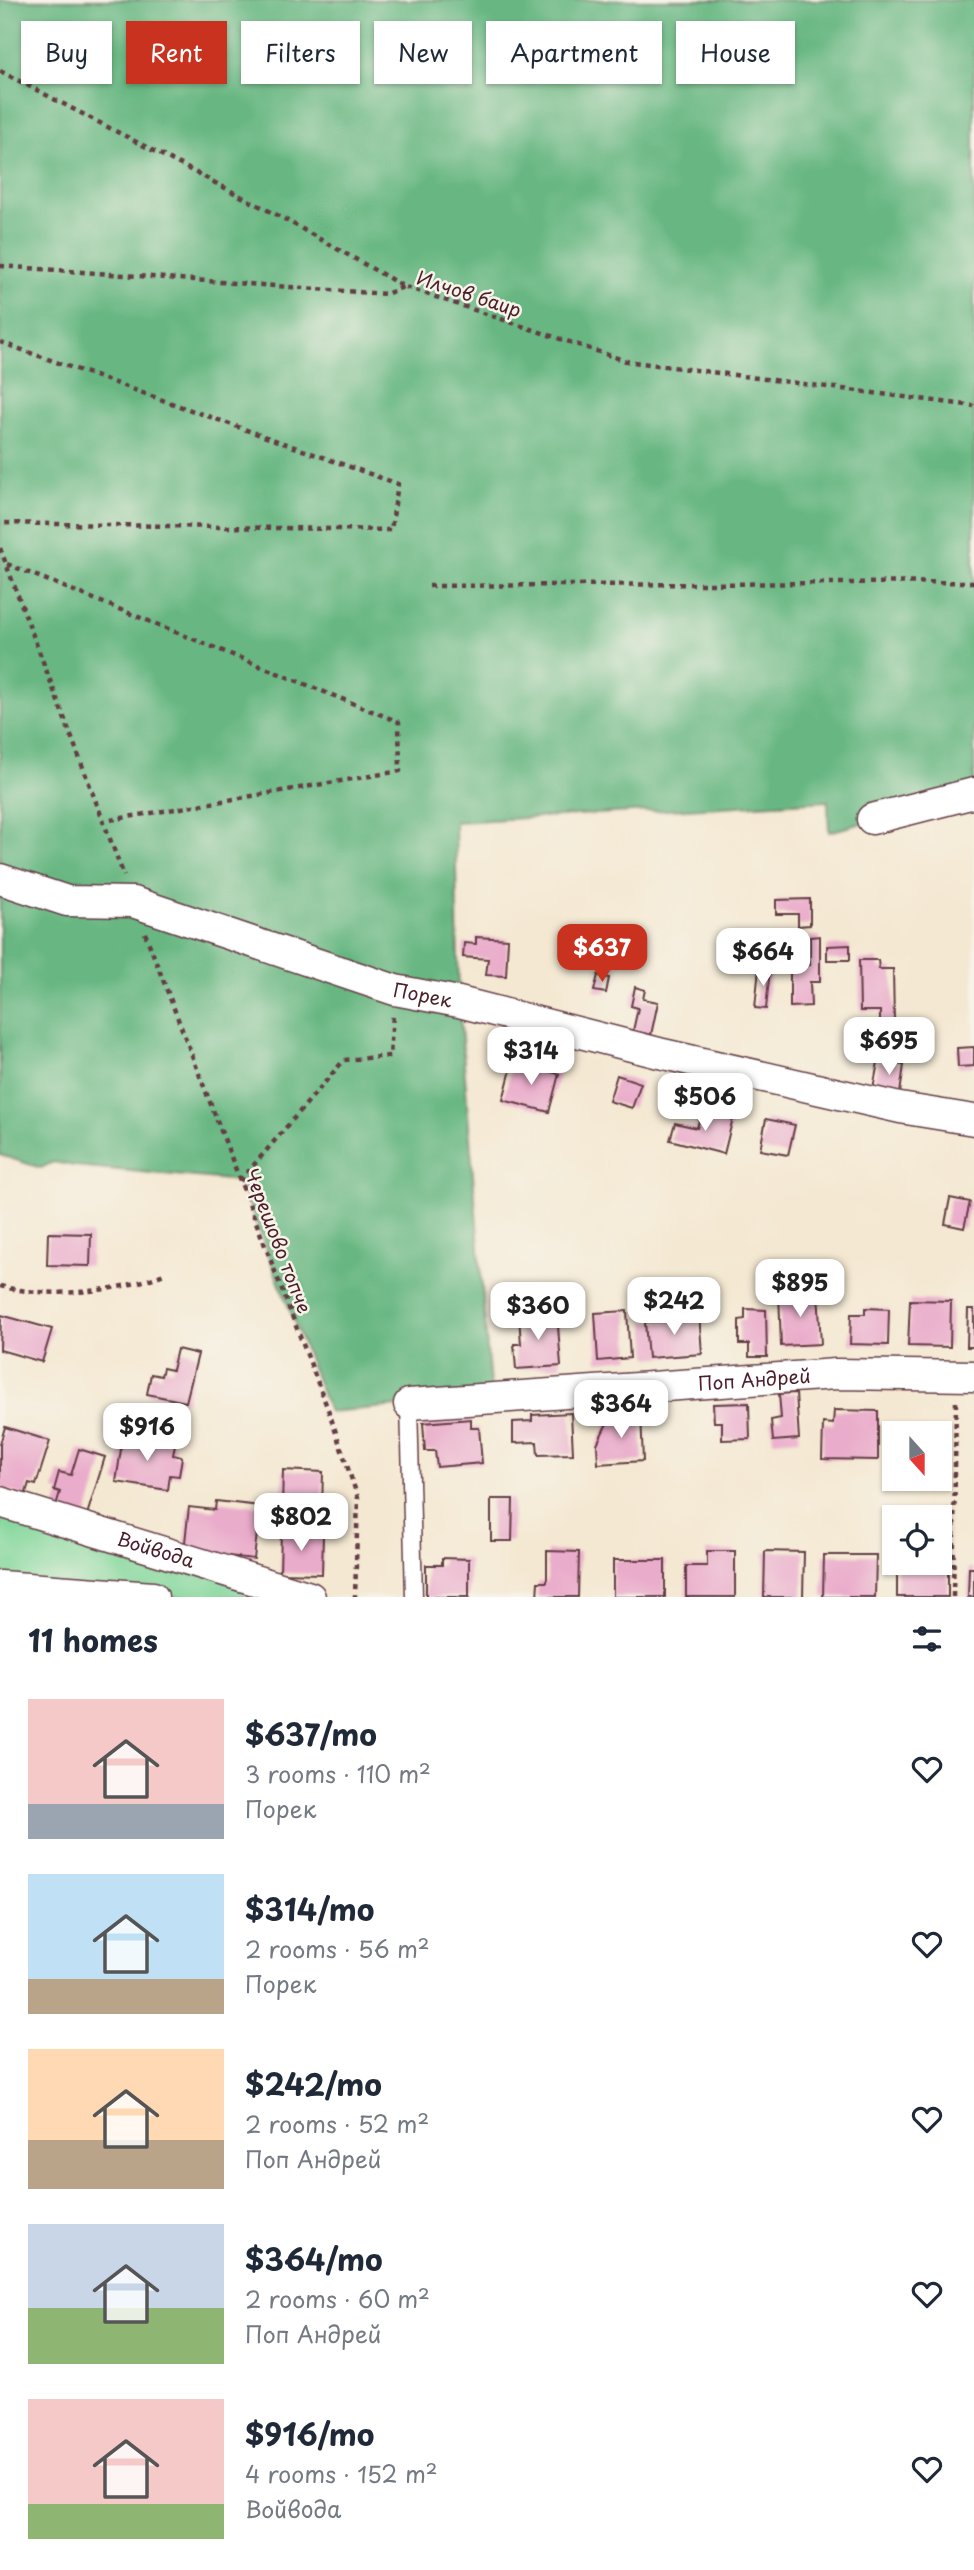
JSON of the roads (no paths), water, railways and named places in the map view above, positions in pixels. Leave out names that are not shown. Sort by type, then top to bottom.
[{"type":"street","points":[[872,819],[974,793]]},
{"type":"street","name":"Порек","points":[[0,879],[68,901],[133,902],[395,990],[459,1002],[659,1053],[900,1108],[974,1120]]},
{"type":"street","name":"Поп Андрей","points":[[409,1404],[836,1374],[965,1376]]},
{"type":"street","name":"Войвода","points":[[0,1502],[310,1597]]},
{"type":"street","points":[[0,1586],[153,1597]]},
{"type":"lane","points":[[409,1404],[414,1597]]}]
